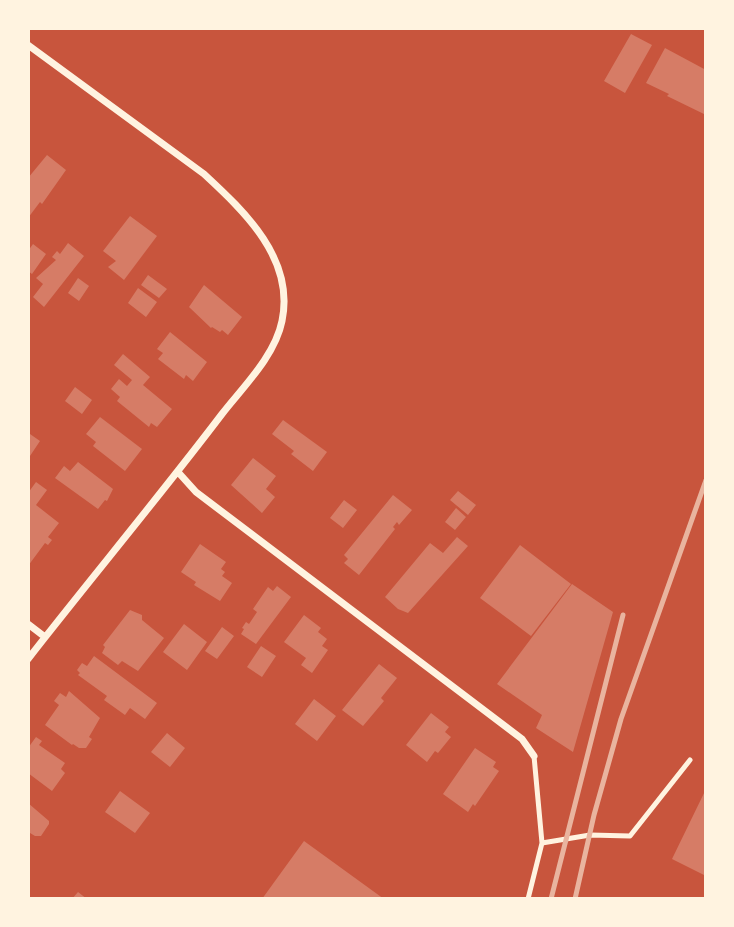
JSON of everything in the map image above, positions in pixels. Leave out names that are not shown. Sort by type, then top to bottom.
[{"type":"street","points":[[28,45],[204,174],[230,199],[268,242],[279,270],[283,300],[282,322],[269,352],[178,472],[28,659]]},
{"type":"street","points":[[178,472],[196,492],[522,738],[534,756]]},
{"type":"street","points":[[28,624],[45,637]]},
{"type":"lane","points":[[528,899],[542,843],[534,756]]},
{"type":"lane","points":[[542,843],[590,835],[630,836],[690,760]]},
{"type":"building","points":[[631,34],[652,45],[625,93],[604,81]]},
{"type":"building","points":[[665,48],[706,70],[706,115],[646,83]]},
{"type":"building","points":[[47,155],[66,170],[42,204],[40,202],[28,218],[28,178]]},
{"type":"building","points":[[130,216],[157,236],[124,280],[108,267],[116,261],[103,251]]},
{"type":"building","points":[[68,243],[84,256],[44,307],[33,297],[43,284],[36,278],[56,260],[52,257],[57,251],[60,254]]},
{"type":"building","points":[[33,244],[46,254],[32,274],[28,271],[28,251]]},
{"type":"building","points":[[148,275],[167,289],[159,298],[141,285]]},
{"type":"building","points":[[78,278],[89,286],[79,301],[68,293]]},
{"type":"building","points":[[204,285],[242,317],[228,335],[222,330],[220,332],[211,328],[189,307]]},
{"type":"building","points":[[138,288],[157,302],[146,317],[128,303]]},
{"type":"building","points":[[170,332],[207,362],[193,381],[186,375],[184,379],[158,359],[163,353],[157,349]]},
{"type":"building","points":[[123,354],[150,377],[143,385],[172,409],[157,427],[151,423],[149,427],[117,401],[120,397],[111,389],[119,379],[127,386],[132,380],[114,365]]},
{"type":"building","points":[[75,387],[92,400],[82,414],[65,401]]},
{"type":"building","points":[[100,417],[142,449],[125,471],[93,446],[96,442],[86,434]]},
{"type":"building","points":[[283,420],[327,452],[313,471],[291,454],[294,451],[272,434]]},
{"type":"building","points":[[30,434],[40,441],[28,459],[28,437]]},
{"type":"building","points":[[253,458],[276,476],[266,489],[275,497],[262,513],[231,485]]},
{"type":"building","points":[[78,462],[113,489],[107,501],[98,509],[55,478],[64,466],[70,471]]},
{"type":"building","points":[[36,482],[47,490],[36,505],[59,523],[48,537],[52,540],[48,545],[45,543],[28,566],[28,493]]},
{"type":"building","points":[[458,491],[476,505],[468,515],[450,500]]},
{"type":"building","points":[[393,495],[412,510],[399,525],[397,522],[393,527],[395,529],[359,575],[344,563],[348,559],[344,555]]},
{"type":"building","points":[[344,500],[357,510],[343,528],[330,518]]},
{"type":"building","points":[[456,508],[466,517],[455,530],[445,522]]},
{"type":"building","points":[[457,537],[468,546],[408,613],[398,609],[385,597],[430,543],[443,553]]},
{"type":"building","points":[[200,544],[226,562],[221,569],[225,572],[222,576],[232,583],[220,601],[194,585],[196,582],[181,572]]},
{"type":"building","points":[[520,545],[571,584],[531,636],[480,598]]},
{"type":"building","points":[[572,584],[613,612],[573,752],[536,728],[542,715],[497,684]]},
{"type":"building","points":[[277,586],[291,597],[256,644],[241,634],[244,629],[242,628],[246,622],[249,624],[257,612],[253,609],[268,587],[273,591]]},
{"type":"building","points":[[130,610],[142,615],[142,620],[164,638],[138,671],[122,661],[118,665],[102,653],[105,647],[103,645]]},
{"type":"building","points":[[304,615],[321,628],[318,632],[327,639],[322,646],[328,650],[312,673],[301,665],[306,658],[284,642]]},
{"type":"building","points":[[184,624],[207,642],[187,670],[163,652]]},
{"type":"building","points":[[222,627],[234,636],[217,659],[205,651]]},
{"type":"building","points":[[261,646],[276,656],[262,677],[247,667]]},
{"type":"building","points":[[94,656],[157,703],[145,719],[130,708],[125,715],[104,700],[107,696],[78,675],[80,673],[77,670],[82,663],[87,666]]},
{"type":"building","points":[[379,664],[397,678],[381,698],[384,701],[363,726],[342,710]]},
{"type":"building","points":[[69,691],[100,718],[86,748],[72,745],[45,725],[59,705],[54,701],[60,693],[66,697]]},
{"type":"building","points":[[314,699],[336,716],[317,741],[295,724]]},
{"type":"building","points":[[431,713],[449,727],[445,732],[451,737],[427,762],[406,745]]},
{"type":"building","points":[[167,733],[185,748],[170,767],[151,752]]},
{"type":"building","points":[[36,737],[42,741],[39,745],[65,763],[61,769],[65,773],[52,791],[28,773],[28,748]]},
{"type":"building","points":[[475,748],[496,762],[493,767],[499,771],[468,812],[443,794]]},
{"type":"building","points":[[706,789],[706,876],[672,859]]},
{"type":"building","points":[[120,791],[150,813],[135,833],[105,812]]},
{"type":"building","points":[[28,803],[49,821],[41,836],[30,833],[28,835]]},
{"type":"building","points":[[304,841],[384,899],[262,899]]},
{"type":"building","points":[[78,892],[87,899],[72,899]]},
{"type":"railway","points":[[575,899],[594,815],[621,719],[706,480]]},
{"type":"railway","points":[[551,899],[623,615]]}]
